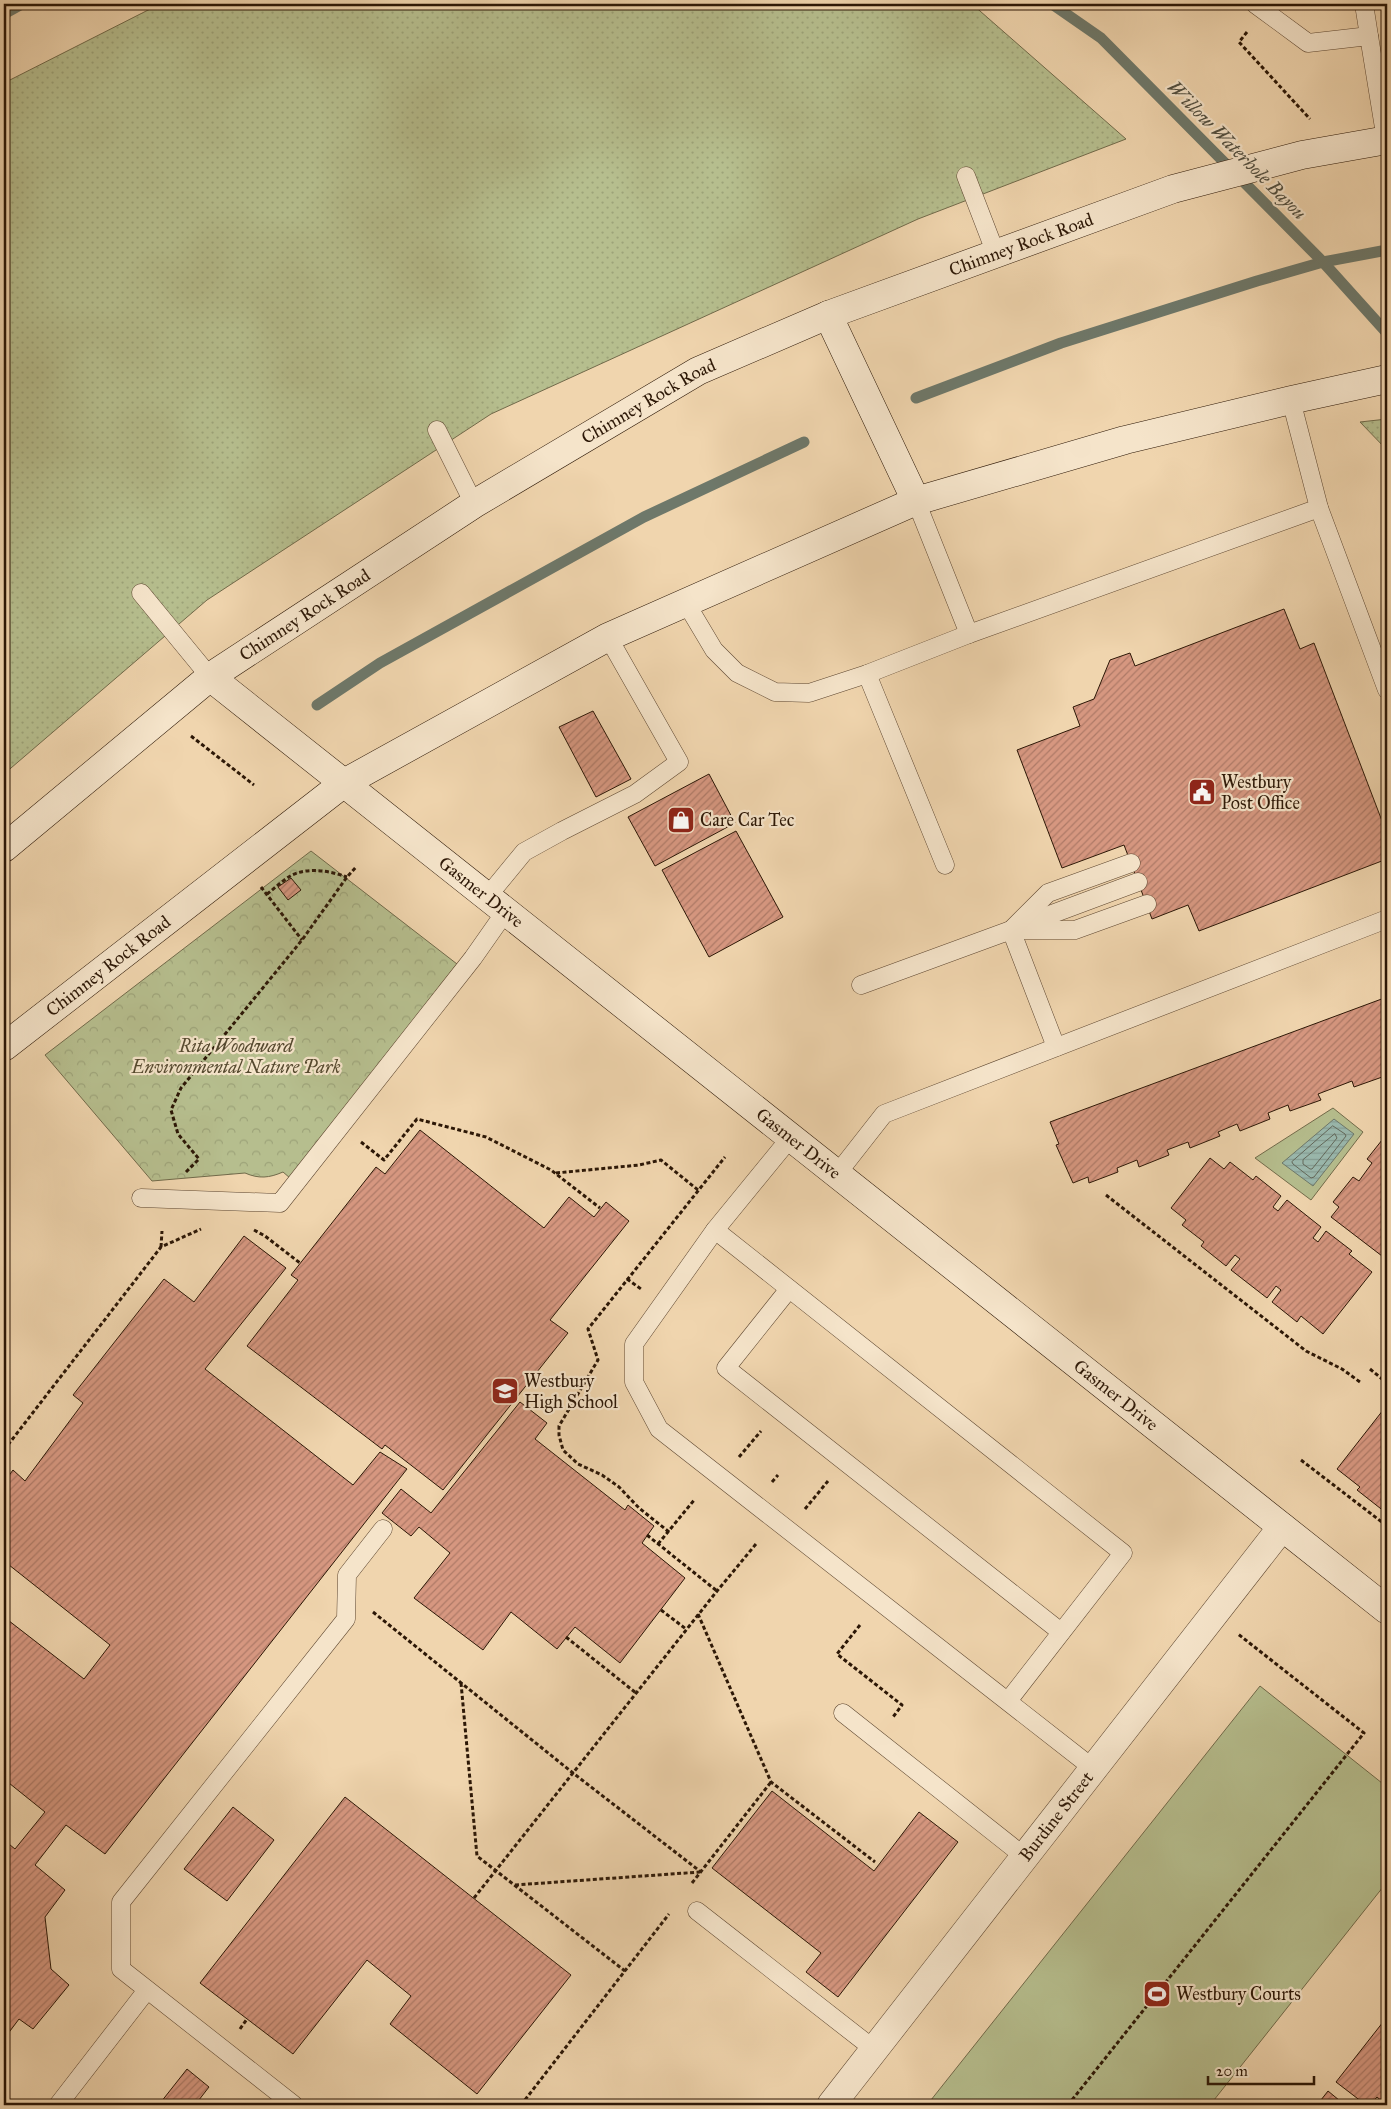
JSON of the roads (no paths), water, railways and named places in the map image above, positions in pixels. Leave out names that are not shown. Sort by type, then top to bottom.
[{"type":"main road","name":"Chimney Rock Road","points":[[4,848],[210,677],[474,504],[698,371],[828,315],[1173,189],[1302,155],[1387,140]]},
{"type":"main road","points":[[828,315],[916,500]]},
{"type":"main road","name":"Chimney Rock Road","points":[[4,1045],[344,784],[608,637],[916,500],[1125,440],[1378,381]]},
{"type":"main road","name":"Gasmer Drive","points":[[210,677],[1387,1610]]},
{"type":"main road","name":"Burdine Street","points":[[831,2105],[1282,1527]]},
{"type":"lane","points":[[1255,4],[1308,43],[1369,36]]},
{"type":"lane","points":[[1364,4],[1387,140]]},
{"type":"lane","points":[[966,176],[996,254]]},
{"type":"lane","points":[[1291,400],[1319,508],[1387,690]]},
{"type":"lane","points":[[437,430],[474,504]]},
{"type":"lane","points":[[916,500],[969,634]]},
{"type":"lane","points":[[686,603],[714,650],[737,673],[775,692],[809,693],[867,674],[969,634],[1319,508]]},
{"type":"lane","points":[[141,593],[210,677]]},
{"type":"lane","points":[[141,1198],[280,1203],[473,958],[496,904],[524,852],[635,794],[679,762],[608,637]]},
{"type":"lane","points":[[867,674],[945,864]]},
{"type":"lane","points":[[1011,930],[1048,893],[1131,863]]},
{"type":"lane","points":[[861,985],[1138,882]]},
{"type":"lane","points":[[1011,930],[1075,930],[1147,904]]},
{"type":"lane","points":[[837,1174],[884,1114],[1387,919]]},
{"type":"lane","points":[[1011,930],[1056,1047]]},
{"type":"lane","points":[[791,1137],[715,1230],[634,1344],[634,1382],[659,1429],[1094,1769]]},
{"type":"lane","points":[[715,1230],[1123,1553],[1008,1701]]},
{"type":"lane","points":[[789,1289],[726,1368],[1061,1632]]},
{"type":"lane","points":[[294,2105],[121,1969],[120,1902],[346,1619],[347,1575],[383,1529]]},
{"type":"lane","points":[[842,1713],[1025,1857]]},
{"type":"lane","points":[[697,1911],[875,2050]]},
{"type":"lane","points":[[58,2105],[147,1990]]},
{"type":"water","points":[[1334,1119],[1354,1134],[1313,1186],[1282,1163]]},
{"type":"waterway","name":"Willow Waterhole Bayou","points":[[4,14],[22,4]]},
{"type":"waterway","name":"Willow Waterhole Bayou","points":[[1052,4],[1101,38],[1323,262],[1387,333]]},
{"type":"waterway","points":[[916,398],[1061,343],[1257,281],[1323,262],[1387,250]]},
{"type":"waterway","points":[[317,705],[380,663],[644,517],[804,442]]},
{"type":"place","name":"Westbury Post Office","points":[[1202,792]]},
{"type":"place","name":"Care Car Tec","points":[[681,820]]},
{"type":"place","name":"Westbury High School","points":[[505,1391]]},
{"type":"place","name":"Westbury Courts","points":[[1157,1994]]},
{"type":"park label","name":"Rita Woodward Environmental Nature Park","points":[[236,1056]]}]
